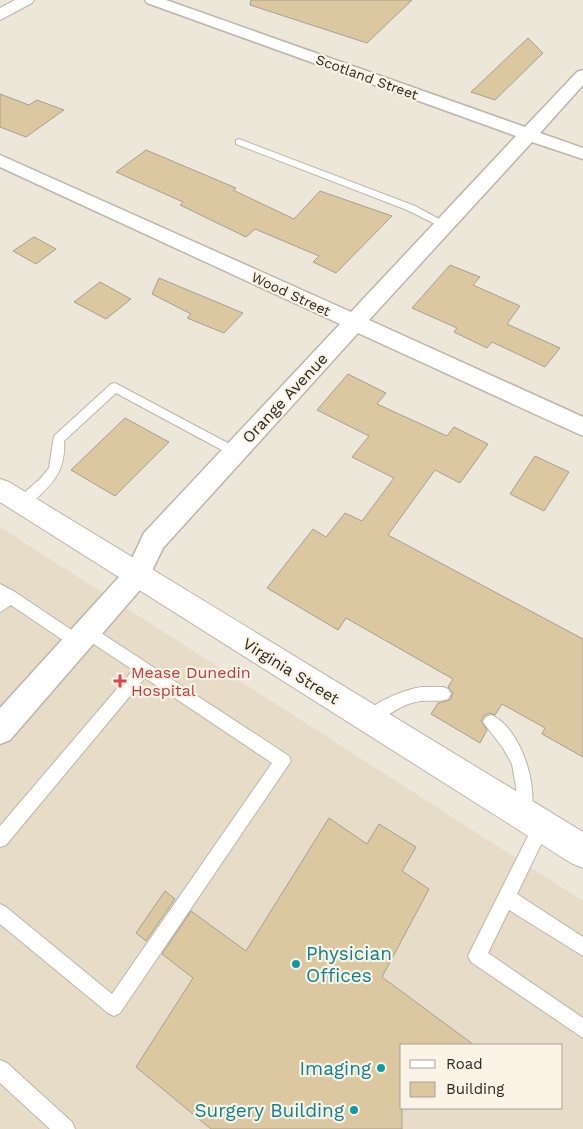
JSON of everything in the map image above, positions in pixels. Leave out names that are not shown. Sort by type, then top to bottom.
[{"type":"street","points":[[0,15],[26,0]]},
{"type":"street","name":"Scotland Street","points":[[152,0],[583,154]]},
{"type":"street","name":"Orange Avenue","points":[[0,730],[137,575],[153,541],[583,75]]},
{"type":"street","name":"Wood Street","points":[[0,160],[583,427]]},
{"type":"street","name":"Virginia Street","points":[[11,496],[583,851]]},
{"type":"lane","points":[[239,142],[411,208],[445,225]]},
{"type":"lane","points":[[11,496],[54,474],[60,457],[58,439],[115,387],[235,452]]},
{"type":"lane","points":[[0,913],[114,1007],[283,761],[143,669],[3,597]]},
{"type":"lane","points":[[0,839],[143,669]]},
{"type":"lane","points":[[370,719],[406,696],[427,693],[443,694]]},
{"type":"lane","points":[[491,722],[514,750],[524,774],[526,794],[533,820],[507,898],[477,956],[583,1029]]},
{"type":"lane","points":[[507,898],[583,947]]},
{"type":"lane","points":[[0,1070],[65,1129]]},
{"type":"shaded area","name":"Mease Dunedin Hospital","points":[[0,527],[583,901],[583,1129],[0,1129]]},
{"type":"building","points":[[251,0],[412,0],[367,43],[250,5]]},
{"type":"building","points":[[528,38],[543,53],[495,100],[471,92]]},
{"type":"building","points":[[0,94],[29,105],[37,100],[64,110],[26,137],[0,127]]},
{"type":"building","points":[[146,150],[236,188],[233,190],[294,219],[320,191],[392,216],[336,273],[313,262],[319,256],[255,229],[246,237],[180,205],[183,202],[116,172]]},
{"type":"building","points":[[34,237],[56,249],[36,264],[13,251]]},
{"type":"building","points":[[450,265],[480,277],[473,285],[520,306],[507,324],[560,348],[545,367],[492,342],[487,348],[454,332],[457,328],[412,308]]},
{"type":"building","points":[[159,278],[243,313],[224,333],[187,318],[191,314],[152,294]]},
{"type":"building","points":[[100,282],[131,299],[106,319],[74,302]]},
{"type":"building","points":[[348,374],[386,393],[377,404],[447,436],[454,427],[488,444],[460,483],[435,470],[388,535],[583,639],[583,757],[542,734],[545,728],[502,704],[495,715],[490,713],[485,715],[481,721],[487,730],[480,743],[431,714],[438,703],[450,700],[453,693],[448,687],[453,679],[346,618],[338,630],[267,588],[313,529],[326,537],[345,513],[362,521],[394,478],[352,457],[369,436],[317,410]]},
{"type":"building","points":[[125,418],[169,442],[115,496],[71,470]]},
{"type":"building","points":[[535,456],[569,472],[544,511],[510,494]]},
{"type":"building","name":"Physician Offices","points":[[329,818],[367,844],[379,824],[416,847],[402,871],[429,889],[382,977],[473,1044],[400,1044],[400,1109],[402,1109],[402,1129],[211,1129],[136,1067],[193,978],[162,954],[191,911],[246,951]]},
{"type":"building","points":[[165,891],[175,899],[146,941],[136,933]]},
{"type":"place","name":"Mease Dunedin Hospital","points":[[120,681]]},
{"type":"place","name":"Physician Offices","points":[[296,964]]},
{"type":"place","name":"Imaging","points":[[381,1068]]},
{"type":"place","name":"Surgery Building","points":[[354,1110]]}]
